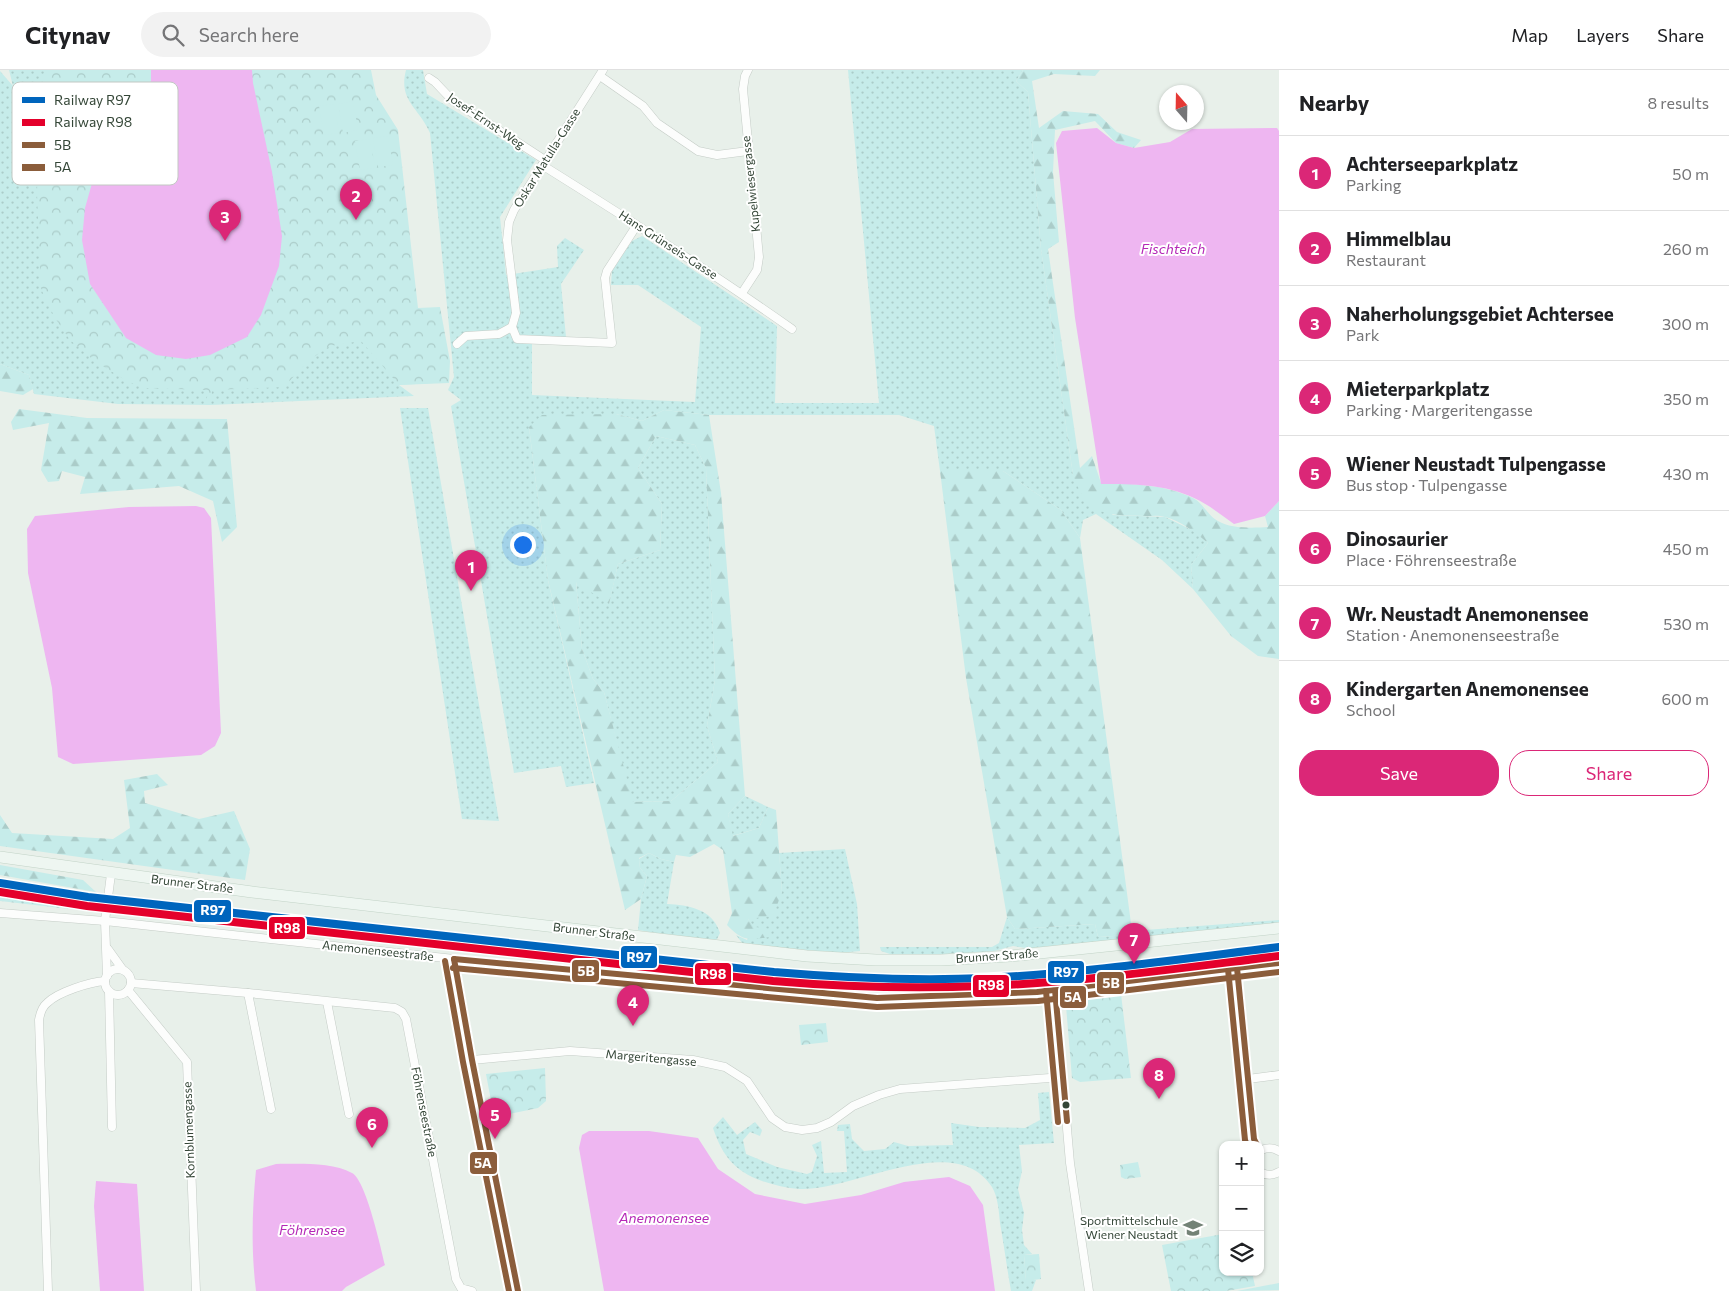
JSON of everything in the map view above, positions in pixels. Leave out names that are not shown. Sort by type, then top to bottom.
[{"type":"main road","name":"Brunner Straße","points":[[0,857],[111,874],[261,893],[768,952],[876,960],[941,960],[1010,956],[1279,928]]},
{"type":"street","name":"Kupelwiesergasse","points":[[742,293],[757,270],[759,257],[743,89],[748,70]]},
{"type":"street","points":[[601,73],[643,106],[657,123],[698,150],[716,155],[748,151]]},
{"type":"street","name":"Oskar Matulla-Gasse","points":[[601,73],[514,210],[509,222],[507,240],[516,313],[512,327],[517,339],[612,343],[605,278],[607,270],[637,224]]},
{"type":"street","name":"Josef-Ernst-Weg","points":[[429,78],[452,100],[544,163]]},
{"type":"street","name":"Hans Grünseis-Gasse","points":[[544,163],[742,293],[792,329]]},
{"type":"street","points":[[457,344],[466,336],[500,334],[512,327]]},
{"type":"street","points":[[111,874],[105,921],[107,947],[106,978],[109,991],[112,1127]]},
{"type":"street","name":"Anemonenseestraße","points":[[0,912],[105,921],[454,959],[877,998],[1055,990],[1279,962]]},
{"type":"street","points":[[107,947],[123,970],[129,975],[130,986],[121,995],[112,994],[109,991]]},
{"type":"street","points":[[454,959],[518,1291]]},
{"type":"street","points":[[1237,968],[1255,1141]]},
{"type":"street","points":[[48,1291],[39,1020],[41,1011],[46,1003],[55,997],[106,978],[112,970],[123,970]]},
{"type":"street","name":"Föhrenseestraße","points":[[130,986],[248,993],[395,1008],[402,1012],[406,1019],[456,1279],[459,1289],[472,1291]]},
{"type":"street","name":"Kornblumengasse","points":[[130,986],[187,1062],[196,1291]]},
{"type":"street","points":[[1055,990],[1070,1163],[1089,1291]]},
{"type":"street","points":[[248,993],[271,1109]]},
{"type":"street","points":[[327,1002],[349,1114]]},
{"type":"street","name":"Margeritengasse","points":[[472,1060],[570,1051],[693,1060],[725,1067],[747,1081],[772,1118],[785,1126],[802,1130],[817,1128],[831,1122],[853,1106],[879,1095],[900,1089],[1063,1077]]},
{"type":"street","points":[[1248,1079],[1279,1075]]},
{"type":"street","points":[[1264,1149],[1274,1148],[1279,1151]]},
{"type":"street","points":[[1264,1174],[1272,1176],[1279,1172]]},
{"type":"green space","points":[[9,70],[111,70],[121,82],[12,82]]},
{"type":"green space","points":[[47,70],[371,70],[376,95],[398,130],[418,308],[440,307],[450,361],[449,383],[399,385],[361,341],[330,346],[308,361],[284,387],[212,390],[211,405],[206,405],[208,390],[143,388],[127,381],[96,362],[70,340],[55,318],[41,289],[37,185],[178,185],[178,82],[42,82]]},
{"type":"green space","points":[[406,70],[423,70],[427,94],[536,160],[500,217],[506,275],[558,267],[557,246],[565,238],[584,250],[561,284],[566,337],[532,338],[532,395],[695,402],[701,327],[638,285],[611,285],[612,271],[632,241],[642,236],[777,326],[775,403],[879,403],[848,70],[1023,70],[1016,81],[1028,92],[1041,249],[1073,475],[1113,515],[1165,517],[1194,531],[1208,543],[1191,565],[1193,589],[1162,560],[1096,514],[1083,520],[1080,538],[1061,510],[1003,471],[940,471],[934,426],[899,415],[709,415],[664,410],[642,421],[616,414],[529,427],[548,580],[594,783],[566,787],[561,766],[514,773],[451,406],[461,400],[448,390],[454,377],[430,133],[407,97],[404,81]]},
{"type":"green space","points":[[1023,70],[1100,70],[1095,76],[1054,74],[1032,81],[1039,128],[1063,111],[1098,114],[1117,132],[1141,140],[1134,148],[1116,143],[1095,121],[1055,130],[1053,172],[1059,242],[1048,249],[1080,468],[1092,456],[1101,483],[1159,487],[1182,493],[1197,500],[1218,521],[1236,527],[1268,527],[1265,516],[1279,501],[1279,659],[1258,656],[1231,636],[1193,589],[1191,565],[1208,543],[1182,524],[1165,517],[1109,514],[1100,511],[1085,499],[1079,489],[1073,475],[1041,249],[1028,92],[1016,81]]},
{"type":"green space","points":[[0,71],[12,85],[12,185],[178,185],[178,147],[306,295],[433,383],[399,385],[414,396],[211,405],[118,404],[34,394],[29,375],[0,364]]},
{"type":"green space","points":[[353,101],[358,130],[343,133],[338,104]]},
{"type":"green space","points":[[334,104],[339,133],[324,135],[319,106]]},
{"type":"green space","points":[[388,136],[393,165],[378,167],[373,138]]},
{"type":"green space","points":[[370,139],[375,168],[360,170],[355,141]]},
{"type":"green space","points":[[0,364],[29,375],[33,389],[23,395],[0,391]]},
{"type":"green space","points":[[400,408],[428,408],[499,821],[462,819]]},
{"type":"green space","points":[[19,409],[87,418],[227,419],[237,527],[222,542],[213,501],[179,486],[80,494],[85,477],[62,471],[59,481],[48,482],[41,470],[49,423],[13,430],[11,422]]},
{"type":"green space","points":[[664,410],[709,415],[721,493],[745,796],[728,814],[733,836],[759,828],[768,807],[776,810],[782,892],[773,916],[748,919],[754,927],[772,929],[770,937],[757,939],[742,937],[727,925],[732,913],[723,850],[714,844],[690,857],[676,855],[674,862],[661,859],[649,853],[639,858],[640,868],[647,876],[641,899],[625,910],[548,580],[529,427],[542,415],[616,414],[642,421]],"holes":[[[656,436],[695,445],[706,468],[715,680],[707,726],[718,762],[671,801],[633,802],[604,692],[593,679],[582,649],[576,582],[609,604],[618,564],[660,550],[662,504],[638,468]]]},
{"type":"green space","points":[[656,436],[695,445],[706,468],[715,680],[707,726],[718,762],[671,801],[632,802],[604,692],[593,679],[582,649],[576,581],[609,603],[618,564],[660,550],[662,504],[638,468]]},
{"type":"green space","points":[[940,471],[1003,471],[1061,510],[1080,538],[1132,931],[1129,935],[1098,937],[1095,924],[1015,929],[1007,917],[966,678]]},
{"type":"green space","points":[[157,774],[168,785],[144,791],[145,803],[199,819],[234,811],[250,849],[245,880],[0,846],[0,815],[12,833],[113,839],[130,828],[124,780]]},
{"type":"green space","points":[[745,796],[768,807],[759,828],[732,836],[728,814]]},
{"type":"green space","points":[[845,849],[857,904],[860,951],[838,953],[743,944],[736,935],[747,940],[753,927],[748,919],[782,892],[779,853]]},
{"type":"green space","points":[[649,853],[661,859],[674,862],[667,904],[691,907],[712,918],[720,933],[717,939],[710,942],[638,930],[641,899],[647,876],[640,868],[639,859]]},
{"type":"green space","points":[[0,865],[83,880],[96,892],[0,875]]},
{"type":"green space","points":[[0,886],[100,904],[96,912],[0,901]]},
{"type":"green space","points":[[1007,917],[1015,929],[1095,924],[1098,937],[1129,935],[1132,931],[1279,920],[1279,924],[1032,949],[1013,946],[990,952],[896,956],[881,951],[880,947],[992,947],[999,943]]},
{"type":"green space","points":[[1121,994],[1131,1078],[1080,1082],[1072,1078],[1066,1006],[1070,1000]]},
{"type":"green space","points":[[826,1023],[828,1042],[801,1045],[799,1025]]},
{"type":"green space","points":[[545,1068],[546,1101],[538,1108],[494,1117],[486,1074]]},
{"type":"green space","points":[[1049,1092],[1054,1143],[1019,1145],[1022,1171],[1018,1189],[1024,1213],[1022,1230],[1024,1245],[1032,1254],[1024,1255],[1026,1280],[1036,1280],[1032,1291],[1011,1291],[996,1195],[992,1187],[975,1171],[954,1163],[929,1163],[902,1167],[821,1187],[790,1188],[762,1181],[737,1167],[725,1154],[713,1128],[723,1117],[737,1135],[755,1122],[762,1130],[760,1136],[750,1132],[743,1140],[746,1154],[777,1167],[807,1174],[812,1172],[817,1156],[812,1145],[821,1141],[824,1173],[847,1172],[844,1131],[837,1131],[838,1125],[850,1124],[852,1139],[864,1151],[885,1149],[894,1142],[908,1146],[953,1145],[951,1123],[979,1127],[1025,1128],[1040,1120],[1038,1093]]},
{"type":"green space","points":[[1138,1162],[1141,1177],[1125,1179],[1121,1177],[1120,1165]]},
{"type":"green space","points":[[1219,1235],[1219,1276],[1253,1276],[1255,1286],[1226,1291],[1171,1291],[1162,1245]]},
{"type":"green space","points":[[1039,1254],[1041,1279],[1026,1281],[1024,1255]]},
{"type":"green space","points":[[1279,1283],[1279,1290],[1237,1291]]},
{"type":"water","points":[[151,70],[252,70],[253,83],[272,172],[282,236],[279,266],[261,315],[247,337],[210,355],[186,359],[156,355],[126,338],[90,284],[82,240],[85,208],[92,185],[178,185],[178,82],[151,81]]},
{"type":"water","name":"Fischteich","points":[[1097,128],[1116,143],[1134,148],[1170,142],[1190,130],[1277,128],[1279,131],[1279,501],[1265,516],[1234,524],[1209,506],[1183,493],[1160,487],[1101,484],[1075,318],[1056,143],[1062,131]]},
{"type":"water","points":[[196,506],[204,508],[211,518],[221,733],[215,746],[201,755],[73,764],[58,757],[52,688],[28,573],[27,529],[35,516],[129,507]]},
{"type":"water","name":"Anemonensee","points":[[589,1131],[649,1131],[698,1138],[718,1169],[755,1194],[805,1204],[861,1195],[904,1182],[949,1177],[970,1186],[983,1205],[995,1291],[604,1291],[579,1148],[582,1135]]},
{"type":"water","name":"Föhrensee","points":[[276,1164],[325,1165],[344,1169],[352,1173],[357,1178],[368,1201],[385,1265],[342,1291],[256,1291],[253,1261],[253,1230],[256,1170]]},
{"type":"water","points":[[96,1181],[137,1184],[144,1291],[100,1291],[94,1206]]},
{"type":"rail line","name":"R97","points":[[0,883],[88,897],[774,972],[853,977],[933,979],[1023,976],[1279,947]]},
{"type":"rail line","name":"R98","points":[[0,892],[87,906],[773,981],[826,985],[932,987],[1022,984],[1132,974],[1279,956]]},
{"type":"transit line","name":"5B","points":[[454,959],[877,998],[1037,992],[1279,963]]},
{"type":"transit line","name":"5B","points":[[454,959],[518,1291]]},
{"type":"transit line","name":"5A","points":[[445,961],[463,1062],[509,1291]]},
{"type":"transit line","name":"5A","points":[[453,968],[877,1007],[1038,1001],[1279,972]]},
{"type":"transit line","name":"5B","points":[[1237,968],[1255,1141]]},
{"type":"transit line","name":"5A","points":[[1228,969],[1245,1141]]},
{"type":"transit line","name":"5B","points":[[1055,990],[1067,1121]]},
{"type":"transit line","name":"5A","points":[[1046,991],[1058,1122]]},
{"type":"place","name":"Himmelblau","points":[[356,220]]},
{"type":"place","name":"Naherholungsgebiet Achtersee","points":[[225,241]]},
{"type":"place","name":"Achterseeparkplatz","points":[[471,591]]},
{"type":"place","name":"Wr. Neustadt Anemonensee","points":[[1134,964]]},
{"type":"place","name":"Mieterparkplatz","points":[[633,1026]]},
{"type":"place","name":"Kindergarten Anemonensee","points":[[1159,1099]]},
{"type":"place","name":"Wiener Neustadt Tulpengasse","points":[[495,1139]]},
{"type":"place","name":"Dinosaurier","points":[[372,1148]]},
{"type":"place","name":"Sportmittelschule Wiener Neustadt","points":[[1193,1228]]}]
